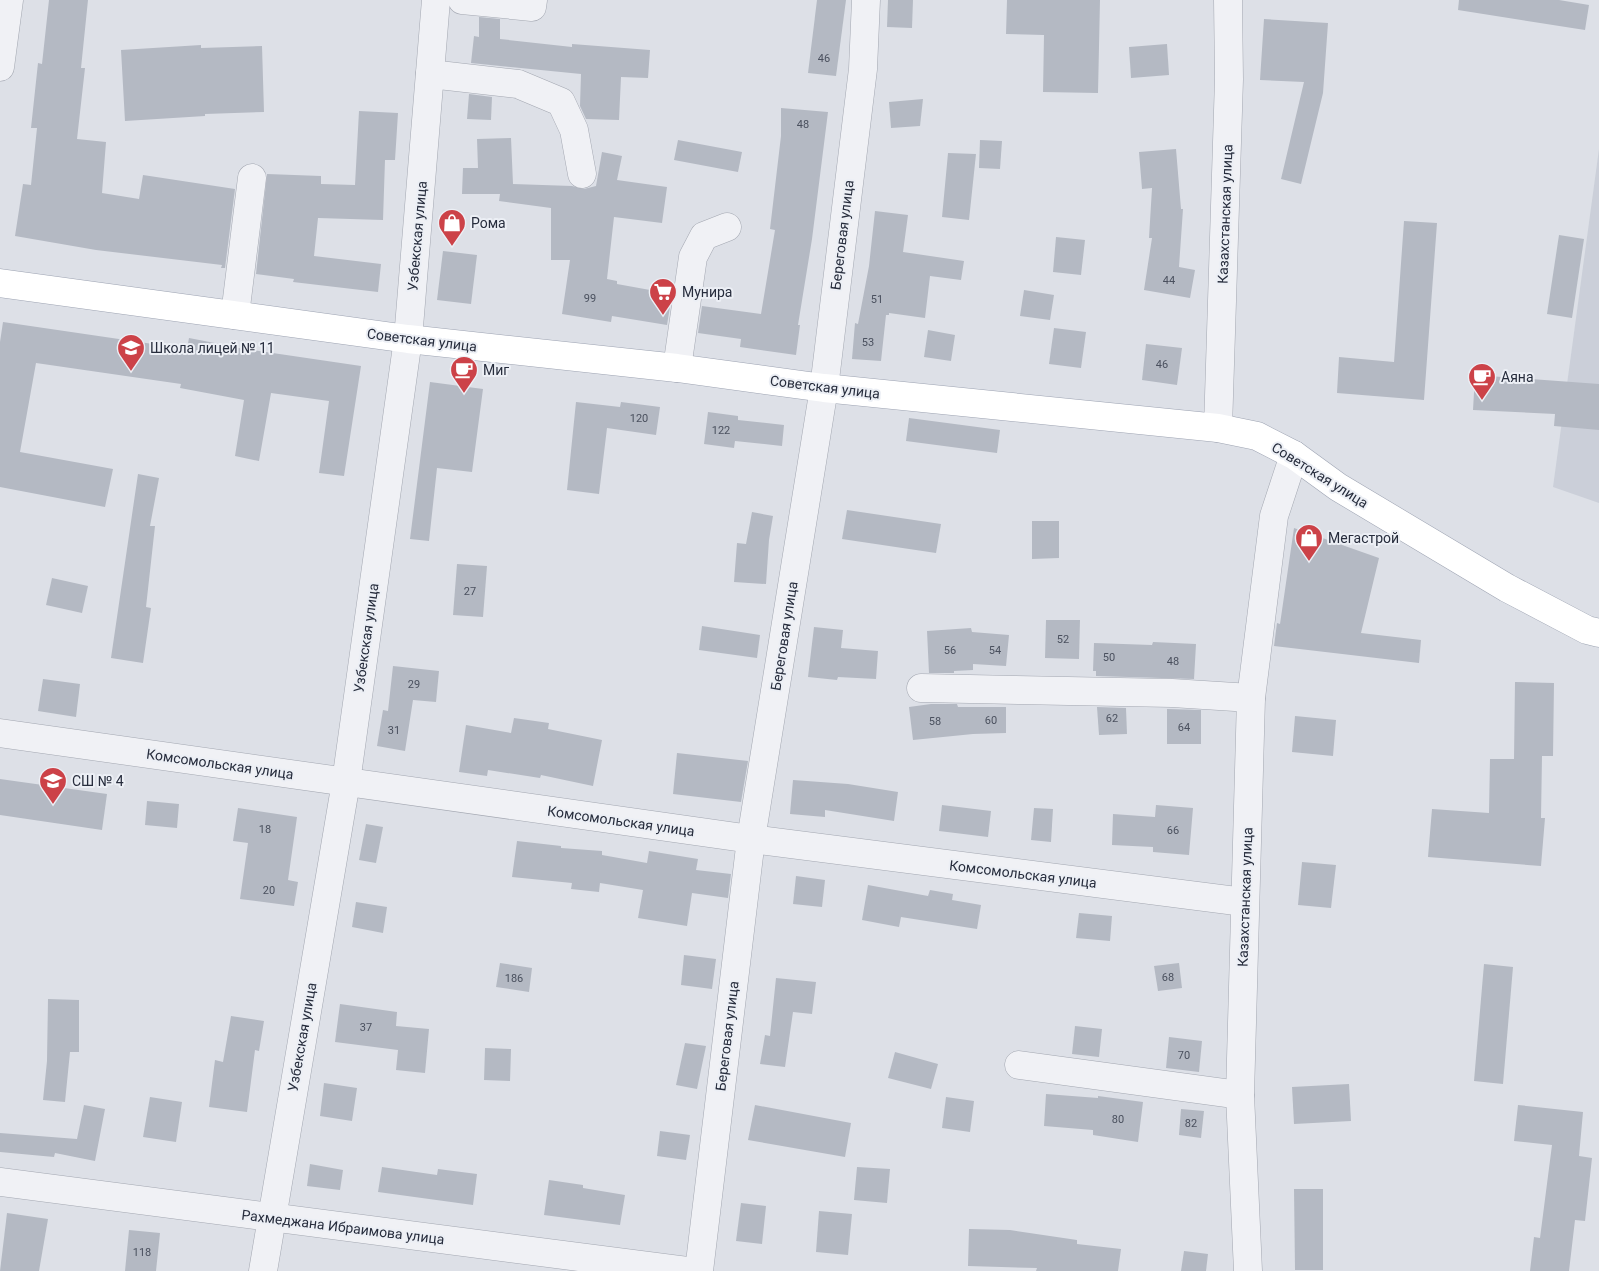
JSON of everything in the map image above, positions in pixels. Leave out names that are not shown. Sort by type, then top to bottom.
[{"type":"main road","name":"Советская улица","points":[[0,283],[408,339],[677,368],[824,388],[1218,428],[1257,436],[1294,455],[1338,487],[1507,588],[1588,630],[1599,633]]},
{"type":"street","points":[[0,67],[9,0]]},
{"type":"street","name":"Узбекская улица","points":[[263,1271],[346,782],[408,339],[436,0]]},
{"type":"street","points":[[462,0],[532,7],[533,0]]},
{"type":"street","name":"Береговая улица","points":[[699,1271],[750,839],[824,388],[863,68],[866,0]]},
{"type":"street","name":"Казахстанская улица","points":[[1218,428],[1230,79],[1228,0]]},
{"type":"street","points":[[430,74],[518,84],[562,102],[574,130],[582,174]]},
{"type":"street","points":[[235,315],[252,178]]},
{"type":"street","points":[[677,368],[694,257],[704,236],[727,227]]},
{"type":"street","name":"Казахстанская улица","points":[[1248,1271],[1240,1095],[1251,698],[1274,516],[1294,455]]},
{"type":"street","points":[[921,688],[1172,694],[1251,698]]},
{"type":"street","name":"Комсомольская улица","points":[[0,733],[750,839],[1244,902]]},
{"type":"street","points":[[1019,1065],[1240,1095]]},
{"type":"street","name":"Рахмеджана Ибраимова улица","points":[[0,1182],[686,1271]]},
{"type":"shaded area","points":[[1599,149],[1599,503],[1553,487]]},
{"type":"building","points":[[49,0],[88,0],[81,68],[85,68],[77,139],[106,142],[102,193],[139,199],[143,175],[235,189],[225,268],[221,268],[222,265],[96,250],[15,236],[23,184],[31,185],[37,128],[31,128],[38,63],[42,64]]},
{"type":"building","points":[[817,0],[846,0],[836,76],[808,73]]},
{"type":"building","points":[[888,0],[913,0],[912,28],[887,27]]},
{"type":"building","points":[[1007,0],[1100,0],[1098,93],[1043,92],[1044,35],[1006,34]]},
{"type":"building","points":[[1459,0],[1559,0],[1589,5],[1585,30],[1458,10]]},
{"type":"building","points":[[479,17],[500,19],[500,39],[572,47],[572,44],[650,50],[648,78],[621,77],[619,120],[586,119],[580,106],[581,74],[471,63],[474,36],[479,37]]},
{"type":"building","points":[[1264,19],[1328,23],[1323,93],[1301,184],[1281,179],[1304,82],[1260,80]]},
{"type":"building","points":[[1167,44],[1169,75],[1131,78],[1129,47]]},
{"type":"building","points":[[201,45],[201,48],[262,46],[264,112],[205,114],[205,116],[125,121],[121,50]]},
{"type":"building","points":[[469,94],[492,97],[491,120],[467,119]]},
{"type":"building","points":[[923,99],[920,126],[891,128],[889,102]]},
{"type":"building","points":[[781,108],[828,112],[812,239],[798,325],[800,325],[796,355],[740,347],[741,339],[698,333],[702,306],[761,314],[775,230],[770,229],[781,136]]},
{"type":"building","points":[[359,111],[398,113],[395,160],[385,160],[383,220],[318,218],[314,256],[381,264],[378,292],[293,282],[294,279],[256,274],[267,174],[321,176],[321,184],[355,185]]},
{"type":"building","points":[[511,138],[513,184],[572,186],[584,189],[596,186],[602,152],[622,156],[617,180],[667,187],[662,223],[614,217],[607,279],[617,281],[617,284],[672,294],[667,325],[612,316],[611,322],[562,314],[570,260],[551,260],[551,208],[499,201],[500,194],[462,194],[463,168],[478,168],[477,139]]},
{"type":"building","points":[[678,140],[742,152],[738,172],[674,160]]},
{"type":"building","points":[[980,140],[1002,141],[1000,169],[979,168]]},
{"type":"building","points":[[1176,149],[1181,209],[1183,209],[1179,267],[1195,270],[1190,298],[1144,290],[1152,238],[1149,238],[1152,188],[1142,189],[1139,152]]},
{"type":"building","points":[[948,153],[976,154],[969,220],[942,217]]},
{"type":"building","points":[[875,211],[908,215],[903,252],[964,261],[961,280],[930,276],[925,318],[889,313],[889,315],[886,315],[881,361],[852,359],[855,323],[858,324],[869,266]]},
{"type":"building","points":[[1404,221],[1437,223],[1424,400],[1337,393],[1339,357],[1394,362]]},
{"type":"building","points":[[1559,235],[1584,239],[1572,318],[1547,314]]},
{"type":"building","points":[[1056,237],[1085,240],[1081,275],[1053,272]]},
{"type":"building","points":[[443,251],[477,255],[471,304],[437,300]]},
{"type":"building","points":[[1024,290],[1054,295],[1050,320],[1020,316]]},
{"type":"building","points":[[3,322],[187,349],[189,338],[225,346],[361,366],[344,476],[319,473],[329,401],[271,393],[259,461],[235,456],[244,400],[180,388],[181,384],[36,363],[20,452],[113,469],[105,507],[0,487],[0,342]]},
{"type":"building","points":[[1054,328],[1086,332],[1081,368],[1049,364]]},
{"type":"building","points":[[928,330],[955,335],[951,361],[924,357]]},
{"type":"building","points":[[1146,344],[1182,348],[1177,385],[1142,380]]},
{"type":"building","points":[[1475,375],[1599,384],[1599,430],[1554,426],[1555,414],[1473,410]]},
{"type":"building","points":[[430,382],[483,389],[472,472],[437,468],[429,541],[410,539]]},
{"type":"building","points":[[576,402],[620,407],[621,402],[660,407],[656,435],[607,428],[599,494],[567,490]]},
{"type":"building","points":[[708,412],[738,416],[738,420],[784,425],[782,446],[735,441],[734,448],[704,444]]},
{"type":"building","points":[[909,418],[1000,430],[997,453],[906,441]]},
{"type":"building","points":[[138,474],[159,478],[150,526],[155,526],[146,607],[151,608],[143,663],[111,658]]},
{"type":"building","points":[[847,510],[941,524],[936,553],[842,539]]},
{"type":"building","points":[[752,512],[773,516],[769,540],[766,584],[734,582],[737,543],[746,544]]},
{"type":"building","points":[[1032,521],[1059,521],[1059,558],[1032,559]]},
{"type":"building","points":[[1294,528],[1379,558],[1361,633],[1421,640],[1419,663],[1274,646],[1277,623],[1280,624]]},
{"type":"building","points":[[457,564],[487,566],[483,617],[453,615]]},
{"type":"building","points":[[52,578],[88,586],[82,613],[46,605]]},
{"type":"building","points":[[1046,620],[1080,620],[1079,659],[1045,658]]},
{"type":"building","points":[[702,626],[760,635],[757,658],[699,650]]},
{"type":"building","points":[[814,627],[843,630],[841,648],[878,651],[876,679],[838,677],[837,680],[808,677]]},
{"type":"building","points":[[971,628],[972,632],[1009,635],[1006,666],[973,664],[973,670],[954,671],[954,673],[929,673],[927,631]]},
{"type":"building","points":[[1153,642],[1196,644],[1194,679],[1096,676],[1096,671],[1093,671],[1094,643],[1152,645]]},
{"type":"building","points":[[393,666],[439,671],[436,702],[413,700],[405,751],[377,746],[383,710],[388,711]]},
{"type":"building","points":[[43,679],[80,684],[76,717],[38,711]]},
{"type":"building","points":[[1515,682],[1554,683],[1553,756],[1542,756],[1541,818],[1545,818],[1541,866],[1428,857],[1432,809],[1489,813],[1490,759],[1514,759]]},
{"type":"building","points":[[931,704],[957,704],[958,707],[1006,707],[1006,733],[913,740],[909,707]]},
{"type":"building","points":[[1097,707],[1126,708],[1127,734],[1099,735]]},
{"type":"building","points":[[1167,709],[1201,710],[1201,744],[1167,744]]},
{"type":"building","points":[[1295,716],[1336,720],[1333,756],[1292,752]]},
{"type":"building","points":[[514,718],[549,723],[548,729],[602,740],[593,786],[541,775],[540,778],[488,770],[487,776],[459,772],[466,725],[511,733]]},
{"type":"building","points":[[677,753],[748,761],[741,802],[673,794]]},
{"type":"building","name":"СШ № 4","points":[[0,779],[107,794],[102,830],[0,815]]},
{"type":"building","points":[[793,780],[848,784],[898,792],[894,821],[825,810],[825,817],[790,814]]},
{"type":"building","points":[[147,801],[179,804],[177,828],[145,825]]},
{"type":"building","points":[[942,805],[991,811],[988,837],[939,831]]},
{"type":"building","points":[[1156,805],[1193,808],[1189,855],[1153,852],[1153,847],[1112,845],[1113,814],[1155,817]]},
{"type":"building","points":[[238,808],[297,817],[288,880],[298,882],[294,906],[240,899],[248,843],[233,841]]},
{"type":"building","points":[[1034,808],[1053,809],[1051,842],[1031,840]]},
{"type":"building","points":[[366,824],[383,827],[376,863],[359,860]]},
{"type":"building","points":[[517,841],[561,846],[561,848],[602,851],[602,855],[647,863],[649,851],[698,859],[696,870],[731,874],[728,898],[692,893],[687,926],[638,918],[643,890],[600,883],[599,892],[571,889],[572,883],[512,877]]},
{"type":"building","points":[[1302,862],[1336,865],[1331,908],[1298,905]]},
{"type":"building","points":[[796,876],[825,880],[822,907],[793,904]]},
{"type":"building","points":[[868,885],[928,896],[930,890],[953,894],[952,900],[981,905],[977,929],[901,917],[899,927],[862,920]]},
{"type":"building","points":[[356,902],[387,907],[383,933],[352,927]]},
{"type":"building","points":[[1079,913],[1112,916],[1110,941],[1076,938]]},
{"type":"building","points":[[684,955],[716,959],[712,989],[681,985]]},
{"type":"building","points":[[500,963],[532,968],[529,992],[496,987]]},
{"type":"building","points":[[1179,963],[1182,988],[1158,991],[1154,966]]},
{"type":"building","points":[[1484,964],[1513,967],[1503,1084],[1474,1081]]},
{"type":"building","points":[[776,978],[816,982],[812,1014],[793,1012],[785,1067],[760,1064],[765,1035],[770,1036]]},
{"type":"building","points":[[48,999],[79,1000],[79,1052],[70,1052],[65,1102],[43,1100],[47,1061]]},
{"type":"building","points":[[340,1004],[397,1012],[396,1026],[429,1029],[425,1073],[396,1070],[398,1050],[335,1042]]},
{"type":"building","points":[[231,1016],[264,1021],[259,1051],[255,1050],[247,1112],[209,1107],[215,1060],[223,1062]]},
{"type":"building","points":[[1075,1026],[1102,1029],[1099,1057],[1072,1054]]},
{"type":"building","points":[[1169,1037],[1202,1041],[1199,1072],[1166,1068]]},
{"type":"building","points":[[685,1043],[706,1046],[697,1089],[676,1085]]},
{"type":"building","points":[[485,1048],[511,1049],[510,1081],[484,1080]]},
{"type":"building","points":[[895,1052],[938,1064],[931,1089],[888,1078]]},
{"type":"building","points":[[324,1083],[357,1088],[352,1121],[320,1116]]},
{"type":"building","points":[[1349,1084],[1351,1121],[1294,1124],[1292,1087]]},
{"type":"building","points":[[1046,1094],[1098,1098],[1098,1096],[1143,1102],[1138,1142],[1093,1135],[1093,1130],[1044,1126]]},
{"type":"building","points":[[150,1097],[182,1102],[176,1142],[143,1137]]},
{"type":"building","points":[[946,1097],[974,1101],[970,1132],[942,1128]]},
{"type":"building","points":[[84,1105],[105,1109],[95,1161],[55,1153],[54,1157],[0,1152],[0,1133],[77,1139]]},
{"type":"building","points":[[755,1105],[851,1123],[845,1157],[748,1140]]},
{"type":"building","points":[[1518,1105],[1583,1112],[1579,1156],[1592,1158],[1585,1221],[1575,1220],[1569,1271],[1530,1271],[1534,1237],[1540,1238],[1552,1145],[1514,1141]]},
{"type":"building","points":[[1181,1109],[1204,1111],[1201,1138],[1179,1135]]},
{"type":"building","points":[[660,1131],[690,1135],[686,1160],[657,1156]]},
{"type":"building","points":[[310,1164],[343,1170],[340,1190],[307,1186]]},
{"type":"building","points":[[382,1167],[437,1175],[438,1169],[477,1174],[473,1205],[378,1192]]},
{"type":"building","points":[[857,1167],[890,1169],[887,1203],[854,1200]]},
{"type":"building","points":[[549,1180],[583,1185],[583,1188],[625,1195],[620,1225],[544,1215]]},
{"type":"building","points":[[1294,1189],[1323,1189],[1323,1270],[1295,1270]]},
{"type":"building","points":[[741,1203],[766,1206],[762,1244],[736,1241]]},
{"type":"building","points":[[819,1211],[852,1214],[848,1255],[816,1252]]},
{"type":"building","points":[[7,1213],[48,1219],[39,1271],[0,1271]]},
{"type":"building","points":[[969,1229],[1010,1230],[1077,1240],[1077,1244],[1121,1249],[1118,1271],[1036,1271],[1037,1268],[968,1266]]},
{"type":"building","points":[[129,1230],[160,1233],[156,1271],[125,1271]]},
{"type":"building","points":[[1184,1251],[1208,1254],[1206,1271],[1181,1271]]},
{"type":"place","name":"Рома","points":[[452,247]]},
{"type":"place","name":"Мунира","points":[[663,316]]},
{"type":"place","name":"Школа лицей № 11","points":[[131,372]]},
{"type":"place","name":"Миг","points":[[464,394]]},
{"type":"place","name":"Аяна","points":[[1482,401]]},
{"type":"place","name":"Мегастрой","points":[[1309,562]]},
{"type":"place","name":"СШ № 4","points":[[53,805]]}]
